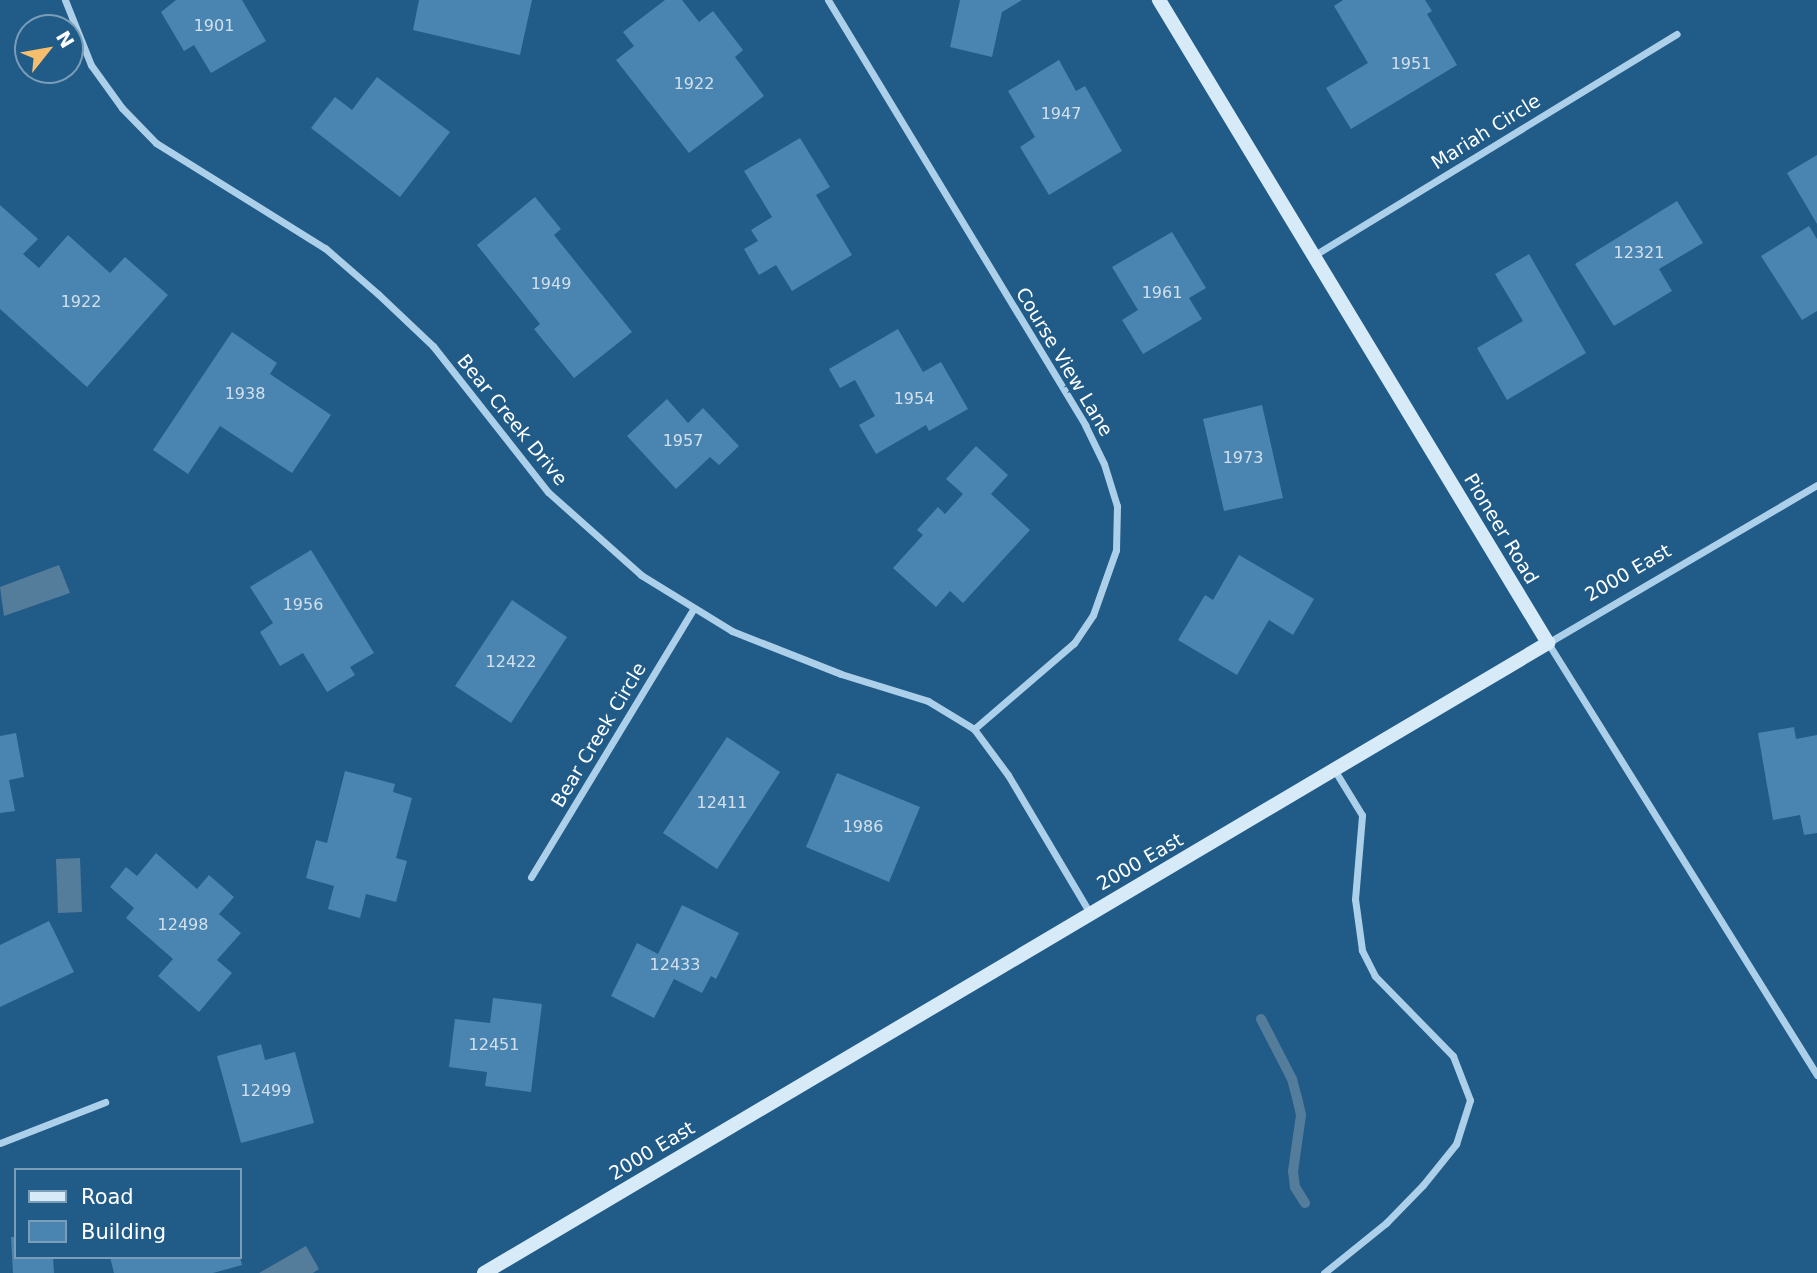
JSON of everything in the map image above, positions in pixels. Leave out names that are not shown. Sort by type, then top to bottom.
[{"type":"street","name":"Bear Creek Drive","points":[[65,0],[91,65],[121,108],[156,143],[325,248],[378,294],[433,346],[548,492],[631,568],[693,610],[732,631],[841,674],[928,701],[974,729],[1008,775],[1090,913]]},
{"type":"street","name":"Course View Lane","points":[[828,0],[1085,425],[1104,464],[1117,506],[1116,550],[1093,615],[1074,643],[974,729]]},
{"type":"street","name":"Pioneer Road","points":[[1159,0],[1548,643],[1817,1075]]},
{"type":"street","name":"Mariah Circle","points":[[1313,257],[1676,34]]},
{"type":"street","name":"2000 East","points":[[484,1273],[1817,485]]},
{"type":"street","name":"Bear Creek Circle","points":[[531,877],[693,610]]},
{"type":"street","points":[[1324,1273],[1386,1223],[1423,1185],[1456,1144],[1466,1125],[1470,1100],[1453,1056],[1375,975],[1362,950],[1354,899],[1362,815],[1335,771]]},
{"type":"street","points":[[0,1143],[105,1102]]},
{"type":"water","points":[[59,565],[70,593],[4,616],[0,587]]},
{"type":"water","points":[[80,858],[82,912],[58,913],[56,859]]},
{"type":"water","points":[[306,1246],[319,1269],[313,1273],[259,1273]]},
{"type":"building","points":[[176,0],[242,0],[266,41],[211,73],[194,45],[184,51],[161,12]]},
{"type":"building","points":[[419,0],[532,0],[520,55],[413,30]]},
{"type":"building","points":[[665,0],[682,0],[699,22],[713,11],[743,50],[735,57],[764,96],[689,153],[616,60],[634,46],[623,32]]},
{"type":"building","points":[[960,0],[1022,0],[1002,12],[992,57],[950,47]]},
{"type":"building","points":[[1343,0],[1425,0],[1432,11],[1427,14],[1457,65],[1351,129],[1326,88],[1368,63],[1334,6]]},
{"type":"building","points":[[1059,60],[1076,91],[1085,86],[1122,151],[1049,195],[1020,147],[1035,137],[1008,91]]},
{"type":"building","points":[[377,77],[450,132],[400,197],[311,128],[335,97],[352,110]]},
{"type":"building","points":[[800,138],[830,187],[816,195],[852,255],[792,291],[776,265],[759,275],[744,249],[758,241],[751,230],[772,217],[744,171]]},
{"type":"building","points":[[1817,155],[1817,224],[1787,173]]},
{"type":"building","points":[[535,197],[561,229],[554,235],[632,332],[574,378],[534,329],[540,324],[477,245]]},
{"type":"building","points":[[1677,201],[1703,243],[1659,269],[1672,291],[1614,326],[1575,264]]},
{"type":"building","points":[[0,205],[38,239],[23,254],[39,268],[68,235],[110,273],[125,257],[168,295],[87,387],[0,309]]},
{"type":"building","points":[[1809,226],[1817,239],[1817,311],[1802,320],[1761,256]]},
{"type":"building","points":[[1172,232],[1206,288],[1189,298],[1202,319],[1143,354],[1122,320],[1138,310],[1112,267]]},
{"type":"building","points":[[1529,254],[1586,353],[1507,400],[1477,348],[1523,321],[1495,274]]},
{"type":"building","points":[[898,329],[923,372],[941,362],[968,409],[929,431],[926,425],[876,454],[859,425],[875,416],[855,380],[840,388],[829,369]]},
{"type":"building","points":[[232,332],[277,363],[270,374],[331,415],[292,473],[220,426],[188,474],[153,450]]},
{"type":"building","points":[[667,399],[688,423],[703,408],[739,446],[719,465],[710,457],[676,489],[627,436]]},
{"type":"building","points":[[1262,405],[1283,498],[1224,511],[1203,419]]},
{"type":"building","points":[[976,446],[1008,475],[991,494],[1030,530],[963,603],[950,591],[936,607],[893,568],[923,535],[917,530],[938,507],[945,514],[963,494],[946,479]]},
{"type":"building","points":[[311,550],[374,653],[350,667],[355,675],[327,692],[303,653],[280,666],[260,632],[273,623],[250,587]]},
{"type":"building","points":[[1239,555],[1314,599],[1293,635],[1269,620],[1237,675],[1178,640],[1205,595],[1213,600]]},
{"type":"building","points":[[512,600],[567,637],[511,723],[455,686]]},
{"type":"building","points":[[1794,727],[1796,739],[1817,735],[1817,833],[1804,835],[1800,815],[1773,820],[1758,733]]},
{"type":"building","points":[[16,733],[24,777],[9,780],[15,811],[0,813],[0,736]]},
{"type":"building","points":[[727,737],[780,772],[717,869],[663,833]]},
{"type":"building","points":[[345,771],[395,784],[393,792],[412,798],[396,858],[407,861],[396,902],[366,894],[360,918],[328,909],[334,886],[306,878],[316,840],[327,843]]},
{"type":"building","points":[[837,773],[920,807],[889,882],[806,847]]},
{"type":"building","points":[[156,853],[197,889],[209,875],[234,897],[219,914],[241,933],[217,960],[232,973],[199,1012],[158,976],[173,959],[126,918],[134,908],[110,887],[126,867],[137,876]]},
{"type":"building","points":[[682,905],[739,933],[716,979],[711,976],[702,993],[674,979],[654,1018],[611,996],[637,943],[658,954]]},
{"type":"building","points":[[49,921],[74,972],[0,1007],[0,945]]},
{"type":"building","points":[[493,998],[542,1004],[531,1092],[485,1086],[487,1072],[449,1067],[455,1019],[490,1023]]},
{"type":"building","points":[[261,1044],[265,1060],[295,1052],[314,1123],[241,1143],[217,1056]]},
{"type":"building","points":[[11,1237],[14,1237],[14,1259],[53,1259],[54,1273],[13,1273]]},
{"type":"building","points":[[110,1259],[240,1259],[242,1265],[213,1273],[114,1273]]},
{"type":"waterway","points":[[1261,1019],[1292,1079],[1298,1102],[1301,1115],[1293,1171],[1295,1187],[1305,1203]]}]
